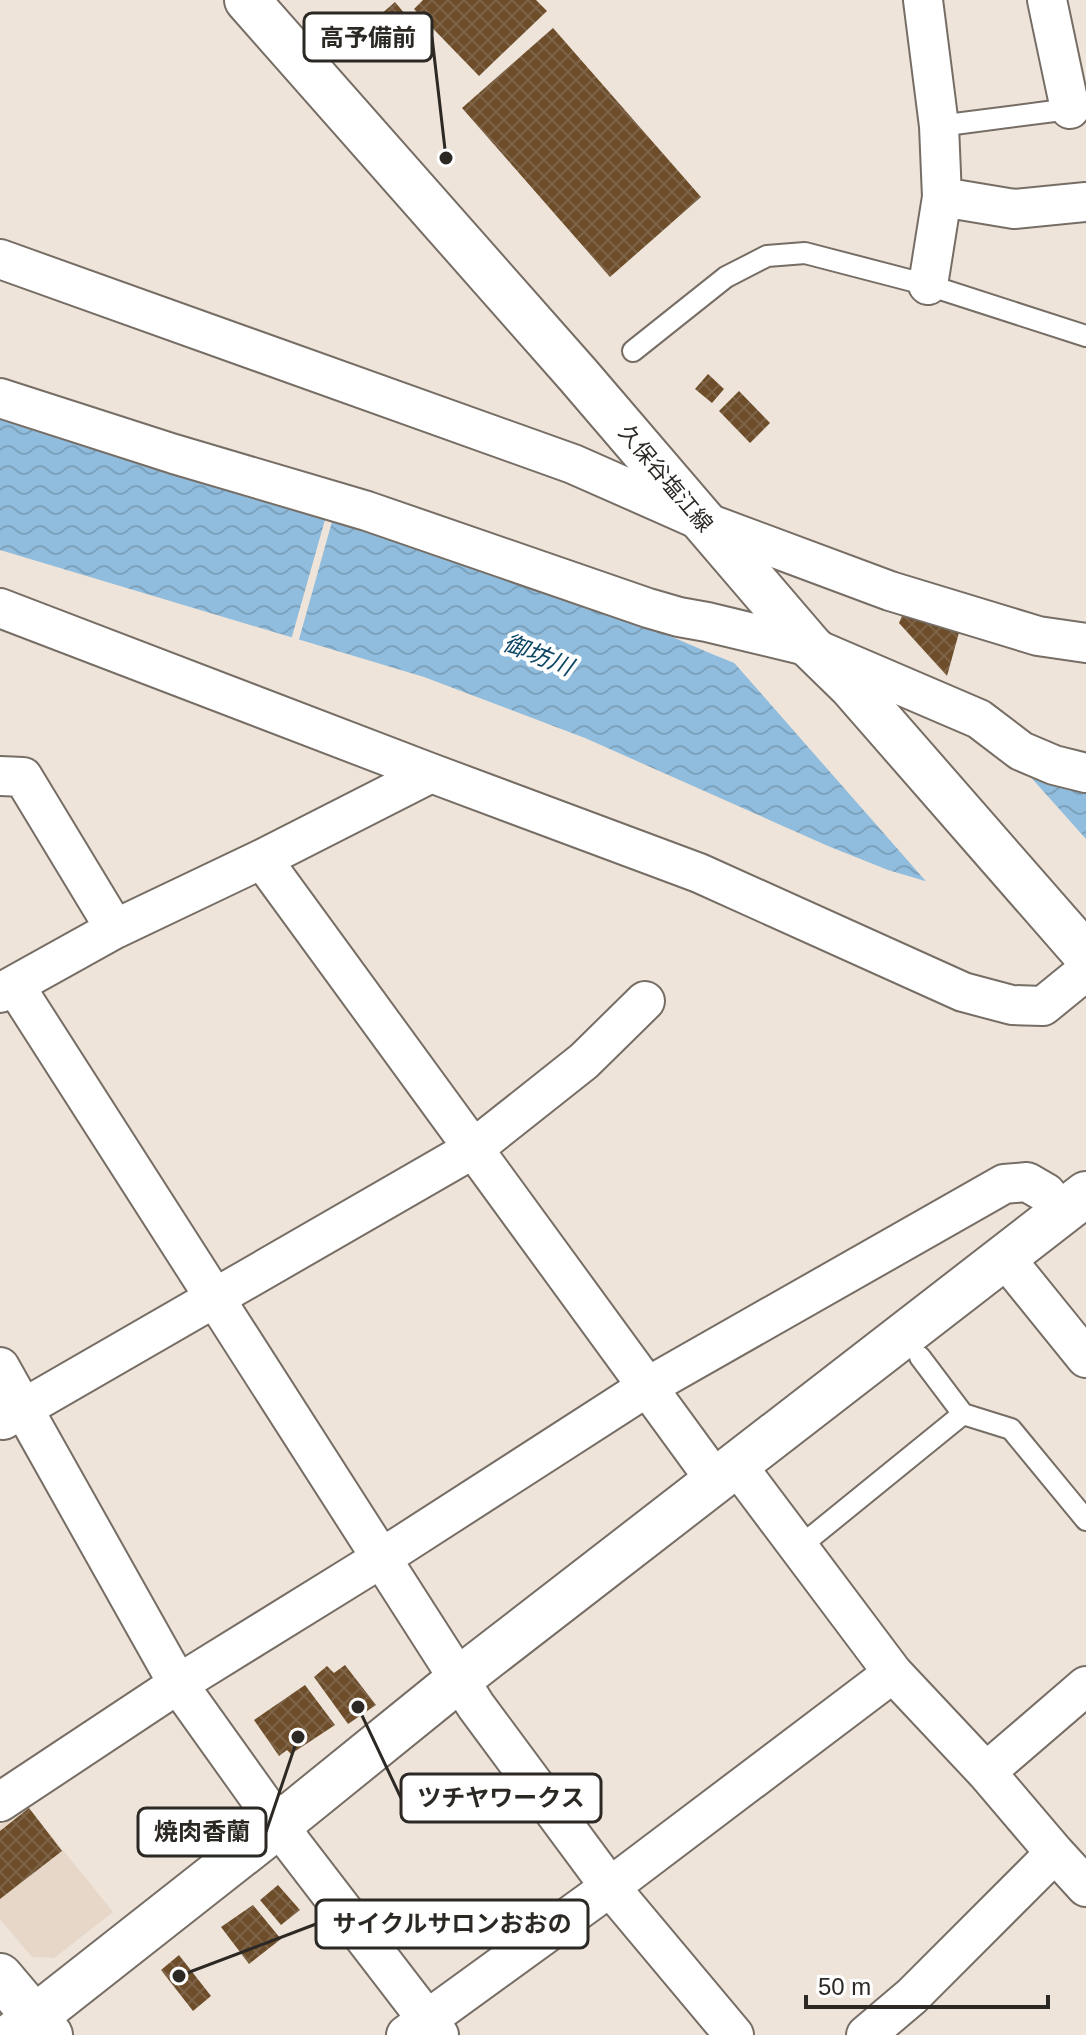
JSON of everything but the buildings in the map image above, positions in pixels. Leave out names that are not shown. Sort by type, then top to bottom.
[{"type":"street","name":"久保谷塩江線","points":[[247,0],[578,375],[811,647],[851,686],[1086,955]]},
{"type":"street","points":[[923,0],[939,126],[942,197],[928,285]]},
{"type":"street","points":[[1047,0],[1078,105]]},
{"type":"street","points":[[942,197],[1014,209],[1086,202]]},
{"type":"street","points":[[0,259],[573,464],[702,521],[890,591],[1038,636],[1085,640]]},
{"type":"street","points":[[0,398],[367,511],[648,608],[811,647],[979,719],[1021,751],[1054,765],[1086,773]]},
{"type":"street","points":[[0,608],[699,873],[963,992],[1012,1005],[1043,1006],[1086,971]]},
{"type":"street","points":[[431,773],[115,929],[8,990],[214,1298],[458,1680],[610,1887],[734,2035]]},
{"type":"street","points":[[0,776],[23,777],[115,929]]},
{"type":"street","points":[[262,859],[647,1387],[798,1548],[893,1673],[986,1772],[1086,1887]]},
{"type":"street","points":[[12,1415],[473,1149],[584,1061],[645,1001]]},
{"type":"street","points":[[0,1802],[178,1684],[380,1559],[647,1387],[1004,1184],[1027,1182],[1073,1204],[458,1680],[32,2029],[0,1976]]},
{"type":"street","points":[[1005,1258],[1086,1358]]},
{"type":"street","points":[[0,1367],[12,1415],[178,1684],[424,2029],[893,1673]]},
{"type":"street","points":[[986,1772],[1086,1686]]},
{"type":"street","points":[[866,2035],[912,1996],[1055,1853]]},
{"type":"lane","points":[[939,126],[1078,105]]},
{"type":"lane","points":[[633,351],[726,277],[767,256],[805,253],[928,285],[1086,336]]},
{"type":"lane","points":[[920,1357],[963,1414],[1011,1429],[1086,1520]]},
{"type":"lane","points":[[798,1548],[963,1414]]},
{"type":"shaded area","points":[[29,1808],[113,1912],[54,1958],[32,1957],[0,1919],[0,1825]]},
{"type":"water","name":"御坊川","points":[[0,408],[303,506],[614,612],[938,745],[1086,782],[1086,902],[949,888],[888,870],[585,738],[424,677],[0,550]]},
{"type":"pier","points":[[328,509],[335,511],[298,643],[291,640]]},
{"type":"pier","points":[[729,657],[939,741],[1019,764],[1086,839],[1086,906],[1024,906],[931,887]]},
{"type":"place","name":"高予備前","points":[[446,158]]},
{"type":"place","name":"ツチヤワークス","points":[[358,1707]]},
{"type":"place","name":"焼肉香蘭","points":[[298,1737]]},
{"type":"place","name":"サイクルサロンおおの","points":[[179,1976]]}]
